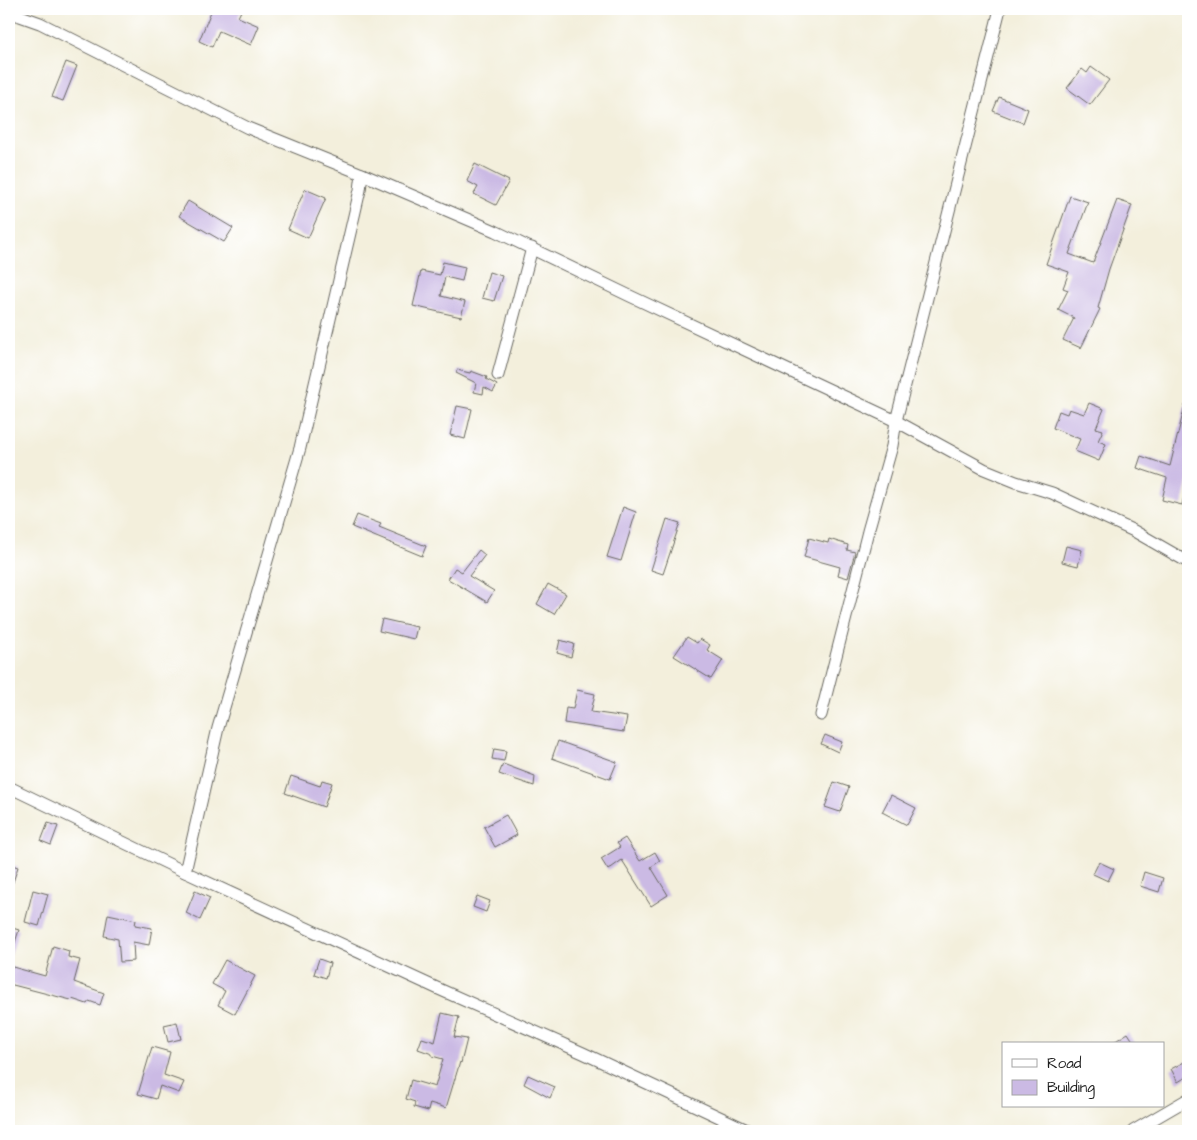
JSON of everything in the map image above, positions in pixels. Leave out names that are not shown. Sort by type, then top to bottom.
[{"type":"street","points":[[821,715],[868,531],[892,446],[896,421],[1000,9]]},
{"type":"street","points":[[9,12],[40,24],[248,128],[495,230],[896,421],[984,469],[1016,482],[1052,493],[1134,531],[1188,562]]},
{"type":"street","points":[[185,872],[218,728],[300,448],[360,190],[362,174]]},
{"type":"street","points":[[498,375],[532,248]]},
{"type":"street","points":[[9,787],[185,872],[583,1053],[749,1131]]},
{"type":"street","points":[[1134,1131],[1188,1099]]},
{"type":"building","points":[[212,9],[234,9],[241,11],[238,17],[259,26],[251,45],[219,31],[212,47],[199,41]]},
{"type":"building","points":[[66,62],[77,66],[63,101],[52,97]]},
{"type":"building","points":[[1091,67],[1109,80],[1090,105],[1067,88],[1082,69],[1087,73]]},
{"type":"building","points":[[999,97],[1028,109],[1023,123],[993,111]]},
{"type":"building","points":[[475,164],[509,181],[496,205],[474,194],[478,187],[467,181]]},
{"type":"building","points":[[305,189],[326,198],[308,238],[288,229]]},
{"type":"building","points":[[1070,196],[1088,202],[1069,254],[1093,263],[1117,200],[1132,205],[1109,269],[1098,308],[1100,309],[1081,348],[1063,340],[1074,318],[1058,310],[1068,290],[1063,288],[1069,272],[1046,264]]},
{"type":"building","points":[[188,201],[233,228],[224,242],[179,216]]},
{"type":"building","points":[[443,262],[465,267],[462,281],[445,277],[441,296],[465,302],[461,317],[413,306],[421,271],[440,275]]},
{"type":"building","points":[[489,272],[502,276],[494,301],[482,298]]},
{"type":"building","points":[[457,370],[470,373],[471,371],[487,377],[486,379],[497,385],[493,392],[484,387],[483,394],[474,392],[476,383],[456,373]]},
{"type":"building","points":[[1089,403],[1104,409],[1096,428],[1103,430],[1098,441],[1106,444],[1099,461],[1075,451],[1080,439],[1053,428],[1059,411],[1067,414],[1069,409],[1084,414]]},
{"type":"building","points":[[1185,405],[1188,406],[1188,478],[1182,505],[1162,500],[1167,478],[1137,468],[1141,456],[1170,466]]},
{"type":"building","points":[[457,406],[472,409],[465,439],[450,435]]},
{"type":"building","points":[[623,507],[636,512],[621,561],[607,557]]},
{"type":"building","points":[[357,515],[381,524],[379,527],[426,546],[422,556],[352,527]]},
{"type":"building","points":[[667,519],[680,523],[663,574],[651,570]]},
{"type":"building","points":[[809,538],[828,543],[829,539],[848,545],[847,550],[855,552],[848,578],[838,575],[840,567],[804,557]]},
{"type":"building","points":[[1066,546],[1082,550],[1078,566],[1062,562]]},
{"type":"building","points":[[479,550],[485,555],[469,576],[494,591],[487,602],[448,579],[455,568],[462,572]]},
{"type":"building","points":[[548,584],[566,594],[554,614],[537,604]]},
{"type":"building","points":[[382,619],[417,627],[414,639],[379,631]]},
{"type":"building","points":[[687,637],[697,643],[700,639],[710,645],[707,650],[723,660],[711,679],[674,656]]},
{"type":"building","points":[[560,640],[574,644],[571,657],[557,653]]},
{"type":"building","points":[[577,690],[595,694],[591,712],[627,717],[624,732],[564,723],[566,708],[573,709]]},
{"type":"building","points":[[825,735],[842,742],[838,752],[821,744]]},
{"type":"building","points":[[558,741],[617,762],[610,779],[552,758]]},
{"type":"building","points":[[494,749],[506,751],[504,761],[492,759]]},
{"type":"building","points":[[503,764],[535,776],[534,786],[499,774]]},
{"type":"building","points":[[291,776],[320,786],[322,780],[332,783],[324,807],[285,793]]},
{"type":"building","points":[[834,782],[849,787],[840,812],[825,807]]},
{"type":"building","points":[[891,795],[916,808],[907,825],[882,812]]},
{"type":"building","points":[[506,815],[517,835],[495,847],[484,827]]},
{"type":"building","points":[[48,823],[58,826],[51,845],[41,841]]},
{"type":"building","points":[[625,838],[640,861],[655,852],[660,861],[651,867],[668,895],[651,906],[622,860],[608,870],[601,859],[620,847],[617,843]]},
{"type":"building","points":[[1099,862],[1114,869],[1108,881],[1093,874]]},
{"type":"building","points":[[9,864],[18,867],[10,891],[9,891]]},
{"type":"building","points":[[1144,872],[1163,878],[1159,892],[1140,886]]},
{"type":"building","points":[[33,890],[48,894],[39,926],[25,922]]},
{"type":"building","points":[[195,891],[210,898],[200,920],[186,913]]},
{"type":"building","points":[[477,896],[490,901],[486,912],[473,907]]},
{"type":"building","points":[[108,914],[136,920],[135,925],[152,928],[149,945],[133,942],[134,961],[120,962],[118,939],[104,936]]},
{"type":"building","points":[[9,927],[19,930],[11,955],[9,955]]},
{"type":"building","points":[[53,946],[69,951],[68,957],[80,960],[74,982],[104,993],[100,1005],[89,1001],[87,1004],[9,984],[9,966],[45,976]]},
{"type":"building","points":[[319,959],[330,963],[326,978],[314,974]]},
{"type":"building","points":[[225,960],[255,976],[235,1014],[218,1005],[225,991],[212,984]]},
{"type":"building","points":[[442,1013],[459,1017],[454,1037],[467,1039],[446,1108],[430,1103],[428,1111],[414,1107],[415,1102],[406,1099],[411,1080],[435,1087],[443,1059],[418,1049],[422,1038],[435,1042]]},
{"type":"building","points":[[177,1022],[181,1039],[168,1042],[164,1025]]},
{"type":"building","points":[[1128,1033],[1134,1042],[1114,1042]]},
{"type":"building","points":[[152,1047],[170,1052],[164,1075],[184,1082],[179,1093],[160,1086],[156,1099],[138,1094]]},
{"type":"building","points":[[1188,1060],[1188,1076],[1178,1082],[1171,1069]]},
{"type":"building","points":[[528,1075],[555,1087],[550,1098],[524,1084]]}]
